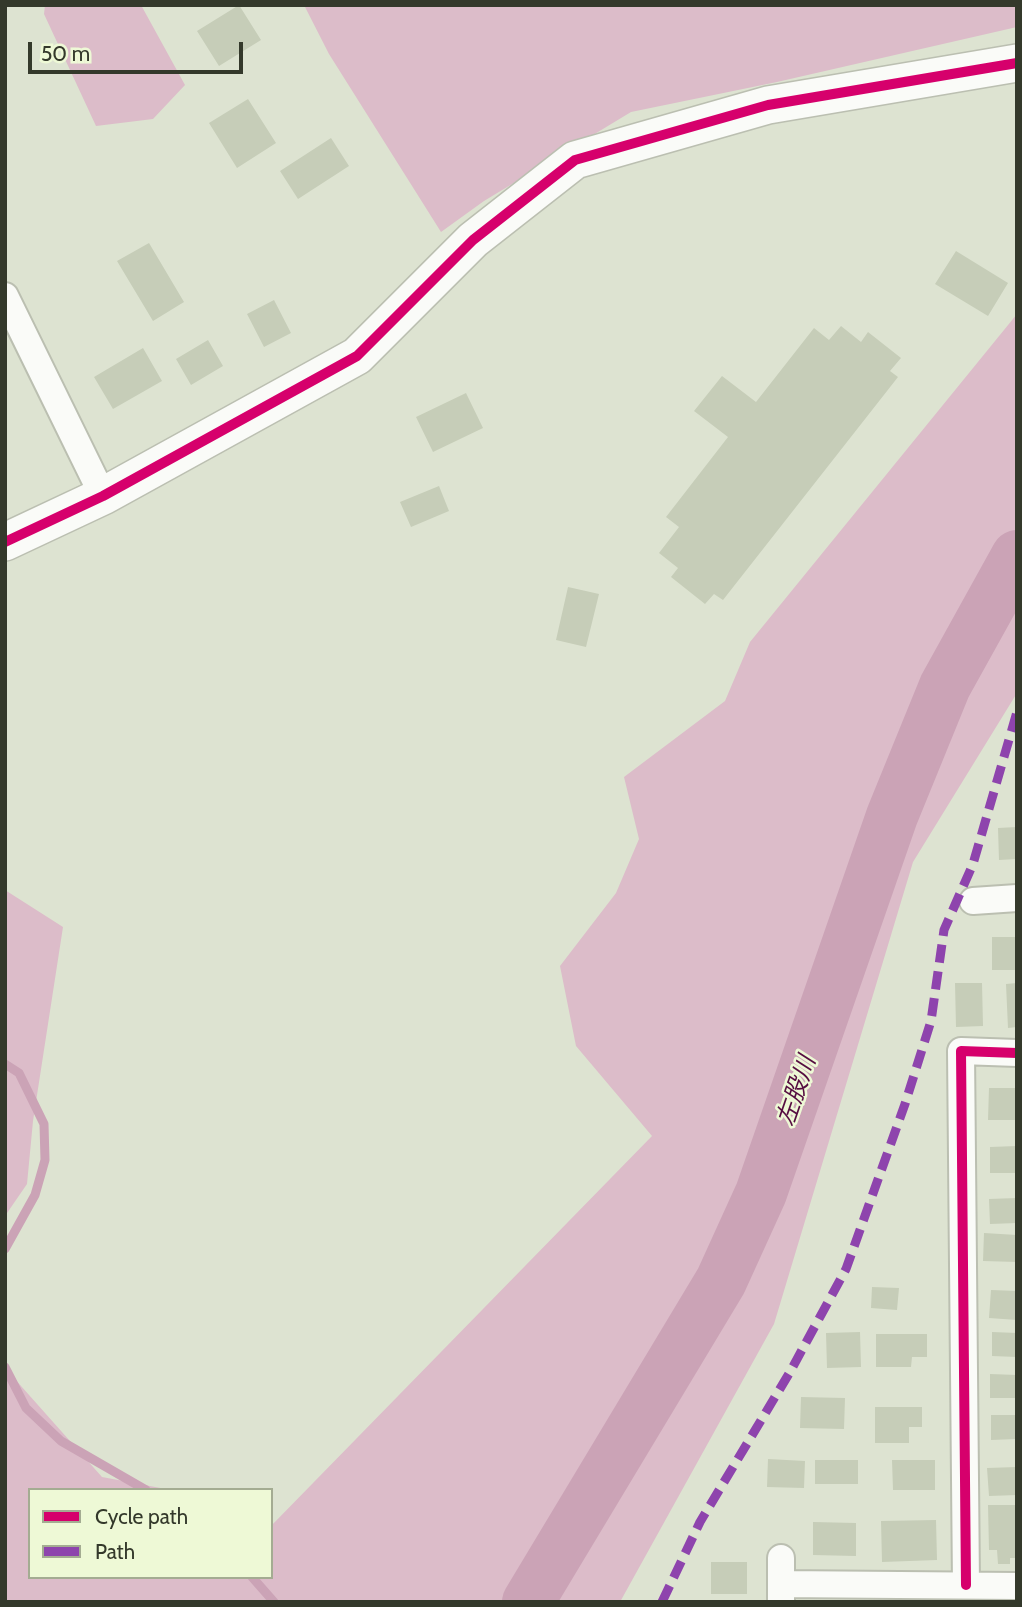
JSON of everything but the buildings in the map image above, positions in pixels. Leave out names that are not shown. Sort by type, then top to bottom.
[{"type":"street","points":[[5,542],[103,496],[357,356],[473,240],[575,160],[768,105],[1017,63]]},
{"type":"street","points":[[5,296],[103,496]]},
{"type":"street","points":[[973,901],[1017,898]]},
{"type":"street","points":[[966,1585],[961,1051],[1017,1053]]},
{"type":"street","points":[[782,1558],[781,1593],[966,1585],[1017,1586]]},
{"type":"shaded area","points":[[45,5],[141,5],[185,85],[153,119],[96,126],[44,14]]},
{"type":"shaded area","points":[[304,5],[1017,5],[1017,27],[631,112],[484,201],[441,232],[329,54]]},
{"type":"shaded area","points":[[1017,314],[1017,693],[913,862],[774,1324],[620,1602],[5,1602],[5,1368],[102,1477],[160,1488],[28,1488],[28,1579],[273,1579],[273,1524],[652,1136],[576,1046],[560,966],[616,893],[639,839],[624,777],[725,701],[750,642]]},
{"type":"shaded area","points":[[5,890],[63,927],[33,1121],[27,1184],[5,1216]]},
{"type":"waterway","name":"左股川","points":[[528,1602],[721,1281],[761,1193],[892,816],[945,686],[1017,556]]},
{"type":"waterway","points":[[5,1064],[19,1073],[44,1124],[45,1160],[35,1195],[5,1249]]},
{"type":"waterway","points":[[5,1367],[26,1408],[61,1441],[143,1488]]},
{"type":"waterway","points":[[254,1579],[274,1602]]},
{"type":"marked path","points":[[662,1602],[700,1522],[790,1372],[846,1269],[905,1104],[931,1021],[944,930],[973,864],[1017,712]]},
{"type":"cycle path","points":[[5,542],[103,496],[357,356],[473,240],[575,160],[768,105],[1017,63]]},
{"type":"cycle path","points":[[966,1585],[961,1051],[1017,1053]]}]
